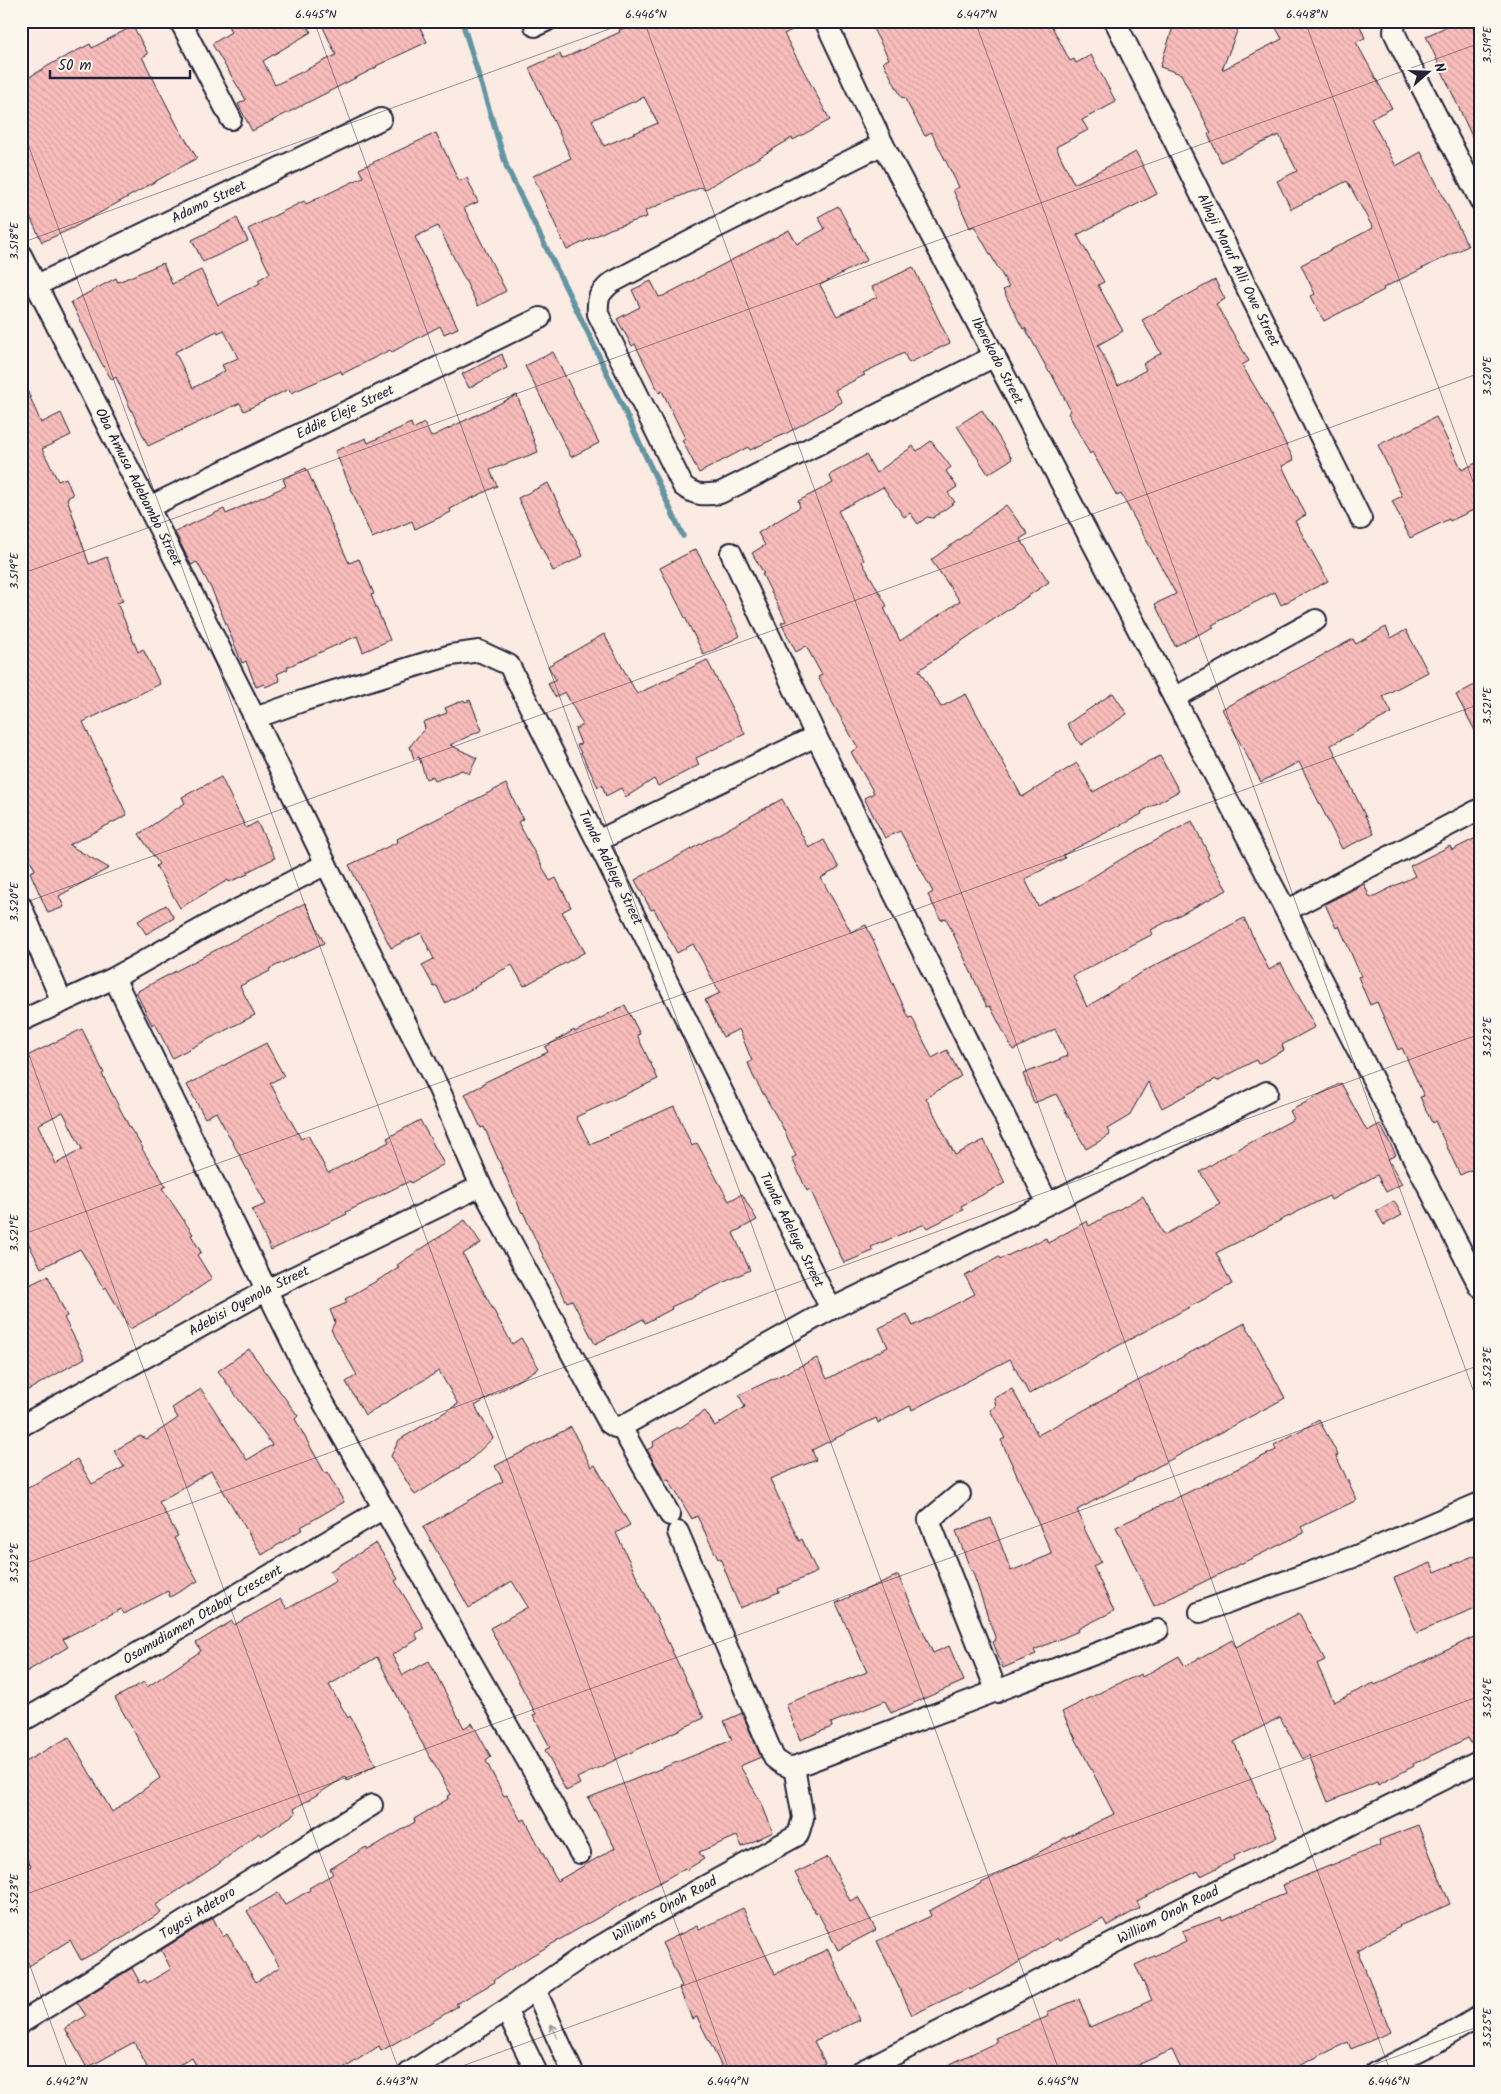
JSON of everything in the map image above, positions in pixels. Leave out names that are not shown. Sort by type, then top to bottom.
[{"type":"street","points":[[180,21],[232,119]]},
{"type":"street","name":"Iberekodo Street","points":[[825,21],[883,144],[1286,911],[1480,1288]]},
{"type":"street","name":"Alhaji Maruf Alli Owe Street","points":[[1115,21],[1361,518]]},
{"type":"street","points":[[1395,21],[1394,32],[1402,49],[1480,200]]},
{"type":"street","name":"Adamo Street","points":[[37,285],[381,119]]},
{"type":"street","points":[[883,144],[715,228],[611,283],[601,292],[598,302],[598,314],[683,486],[693,494],[707,495],[720,493],[995,356]]},
{"type":"street","name":"Oba Amusa Adebambo Street","points":[[21,255],[255,718],[439,1089],[481,1186],[609,1423],[615,1427],[621,1427]]},
{"type":"street","name":"Eddie Eleje Street","points":[[149,507],[540,318]]},
{"type":"street","points":[[731,553],[816,736],[1048,1204]]},
{"type":"street","points":[[1174,698],[1316,620]]},
{"type":"street","name":"Tunde Adeleye Street","points":[[255,718],[305,700],[451,655],[479,651],[509,665],[831,1309]]},
{"type":"street","points":[[597,841],[816,736]]},
{"type":"street","points":[[1286,911],[1480,809]]},
{"type":"street","points":[[21,1021],[114,978],[210,924],[326,864]]},
{"type":"street","points":[[21,906],[62,1002]]},
{"type":"street","points":[[114,978],[310,1380],[580,1853]]},
{"type":"street","points":[[1158,1630],[794,1767],[784,1766],[774,1758],[674,1523],[621,1427],[831,1309],[1048,1204],[1267,1092]]},
{"type":"street","name":"Adebisi Oyenola Street","points":[[21,1426],[267,1290],[481,1186]]},
{"type":"street","points":[[960,1494],[929,1520],[997,1692]]},
{"type":"street","points":[[1200,1612],[1356,1556],[1480,1503]]},
{"type":"street","name":"Osamudiamen Otabor Crescent","points":[[21,1722],[384,1508]]},
{"type":"street","name":"William Onoh Road","points":[[858,2073],[1184,1907],[1480,1761]]},
{"type":"street","name":"Williams Onoh Road","points":[[410,2073],[506,2010],[580,1958],[649,1917],[798,1835],[803,1818],[794,1767]]},
{"type":"street","name":"Toyosi Adetoro","points":[[21,2022],[372,1805]]},
{"type":"street","points":[[535,1989],[573,2073]]},
{"type":"street","points":[[506,2010],[537,2073]]},
{"type":"street","points":[[1375,2073],[1435,2043],[1480,2016]]},
{"type":"building","points":[[226,21],[305,21],[311,32],[263,61],[275,85],[336,55],[323,27],[335,21],[417,21],[427,42],[376,66],[252,131],[238,104],[246,100],[212,44],[231,32]]},
{"type":"building","points":[[639,21],[809,21],[784,34],[830,120],[793,140],[792,138],[704,190],[702,187],[645,211],[647,217],[610,229],[567,250],[533,176],[571,158],[529,68],[560,54],[562,59],[620,32],[619,30]],"holes":[[[644,97],[658,123],[604,146],[592,120]]]},
{"type":"building","points":[[869,21],[1049,21],[1070,61],[1074,59],[1076,63],[1091,55],[1116,102],[1082,120],[1088,130],[1056,147],[1074,184],[1136,152],[1157,194],[1077,235],[1104,282],[1098,285],[1123,331],[1098,345],[1118,385],[1146,370],[1143,364],[1161,353],[1142,320],[1215,280],[1225,299],[1216,304],[1249,361],[1242,365],[1268,409],[1294,460],[1282,466],[1306,515],[1295,521],[1328,581],[1281,605],[1275,592],[1212,625],[1214,627],[1175,646],[1155,604],[1176,594],[1121,494],[1117,496],[1092,452],[1090,454],[1068,413],[1071,411],[1050,371],[1025,328],[1023,329],[1003,290],[1009,287],[974,226],[970,228],[953,190],[959,187],[931,132],[925,136],[883,62],[889,59]]},
{"type":"building","points":[[1175,21],[1241,21],[1222,70],[1282,39],[1275,26],[1284,21],[1358,21],[1365,38],[1356,42],[1392,108],[1371,119],[1396,166],[1421,152],[1468,246],[1383,288],[1384,290],[1324,321],[1311,296],[1315,294],[1301,265],[1373,228],[1347,181],[1291,209],[1277,181],[1297,171],[1279,135],[1221,162],[1208,134],[1211,133],[1181,74],[1160,67]]},
{"type":"building","points":[[1459,21],[1470,21],[1480,44],[1480,154],[1426,36]]},
{"type":"building","points":[[133,26],[148,54],[142,57],[178,127],[197,158],[73,228],[42,242],[21,198],[21,82],[90,44],[92,48]]},
{"type":"building","points":[[436,133],[459,181],[467,178],[478,202],[464,208],[506,291],[478,306],[438,226],[415,237],[458,328],[444,334],[440,326],[392,352],[390,350],[342,374],[341,371],[291,393],[289,389],[244,411],[240,403],[148,446],[116,377],[112,380],[102,364],[71,302],[116,278],[118,282],[163,263],[172,284],[201,270],[218,305],[260,283],[258,280],[270,273],[248,229],[304,201],[306,204],[363,177],[359,169]],"holes":[[[224,330],[238,358],[222,365],[225,371],[193,388],[175,352],[217,331],[218,333]]]},
{"type":"building","points":[[838,206],[867,260],[820,285],[837,316],[877,297],[872,287],[913,267],[950,343],[909,363],[904,353],[863,373],[865,375],[835,390],[842,402],[787,433],[750,450],[748,447],[699,473],[682,440],[685,438],[662,391],[659,393],[635,344],[632,346],[617,319],[640,307],[632,290],[651,281],[659,297],[663,296],[789,230],[797,244],[825,229],[818,217]]},
{"type":"building","points":[[237,218],[248,241],[203,262],[192,240]]},
{"type":"building","points":[[553,352],[599,443],[571,457],[525,366]]},
{"type":"building","points":[[502,354],[507,368],[469,388],[462,374]]},
{"type":"building","points":[[21,376],[41,423],[61,413],[71,435],[42,449],[58,481],[66,478],[73,495],[67,498],[89,564],[107,557],[123,601],[117,603],[138,652],[143,649],[160,684],[83,722],[127,815],[69,845],[109,868],[59,896],[64,907],[48,913],[30,872],[35,870],[21,840]]},
{"type":"building","points":[[517,395],[538,452],[490,470],[497,486],[450,509],[451,512],[415,529],[412,521],[372,538],[335,451],[366,438],[368,443],[411,423],[413,429],[424,423],[431,437]]},
{"type":"building","points":[[982,410],[1012,459],[988,474],[957,426]]},
{"type":"building","points":[[1436,417],[1462,470],[1480,461],[1480,507],[1450,521],[1449,519],[1410,538],[1392,501],[1402,496],[1378,445]]},
{"type":"building","points":[[931,441],[951,467],[946,471],[957,487],[948,493],[955,502],[933,518],[927,517],[918,524],[910,513],[904,517],[883,487],[838,511],[864,560],[862,562],[887,606],[884,608],[900,641],[960,601],[931,560],[1006,505],[1028,534],[1020,539],[1049,582],[919,670],[941,707],[966,694],[1022,797],[1077,763],[1093,792],[1160,756],[1179,791],[1141,812],[1142,814],[1063,855],[1065,858],[1025,879],[1038,906],[1078,886],[1123,858],[1192,821],[1209,855],[1207,856],[1227,890],[1151,930],[1153,934],[1073,976],[1087,1007],[1137,975],[1244,918],[1269,970],[1281,963],[1315,1027],[1282,1045],[1284,1050],[1258,1064],[1256,1060],[1162,1108],[1148,1082],[1129,1116],[1107,1129],[1110,1135],[1086,1149],[1056,1094],[1034,1103],[1023,1074],[1068,1056],[1055,1029],[1013,1050],[990,1006],[987,1007],[946,918],[941,920],[928,895],[933,892],[900,831],[885,838],[864,798],[874,793],[851,752],[858,748],[818,677],[822,675],[806,646],[796,652],[781,623],[786,621],[752,553],[765,545],[758,533],[800,507],[798,501],[833,483],[829,475],[866,455],[876,473],[913,446],[917,451]]},
{"type":"building","points":[[306,468],[349,563],[359,559],[374,594],[371,595],[390,640],[363,652],[357,636],[287,667],[288,669],[277,674],[280,681],[265,687],[264,684],[256,687],[246,661],[242,663],[212,590],[197,562],[191,565],[175,532],[224,509],[226,514],[286,486],[283,479]]},
{"type":"building","points":[[548,483],[583,556],[553,571],[518,498]]},
{"type":"building","points":[[696,549],[740,636],[704,655],[660,568]]},
{"type":"building","points":[[1386,627],[1391,638],[1406,630],[1428,672],[1383,696],[1392,713],[1331,745],[1374,834],[1342,849],[1299,762],[1261,782],[1222,709],[1353,639],[1356,644]]},
{"type":"building","points":[[604,634],[637,694],[707,660],[745,734],[696,758],[699,765],[658,786],[654,779],[626,797],[621,788],[606,796],[602,785],[598,787],[577,745],[581,744],[575,729],[583,725],[565,692],[555,697],[548,684],[556,680],[548,666]]},
{"type":"building","points":[[1480,682],[1480,740],[1456,695]]},
{"type":"building","points":[[1113,693],[1127,714],[1081,745],[1067,724]]},
{"type":"building","points":[[464,700],[465,702],[470,700],[482,730],[450,745],[477,758],[469,774],[462,770],[435,781],[433,776],[426,779],[419,757],[414,759],[410,746],[425,728],[423,722],[447,713],[445,708]]},
{"type":"building","points":[[221,777],[246,828],[257,822],[275,858],[247,872],[248,874],[229,882],[228,880],[180,908],[156,866],[159,864],[139,834],[185,803],[182,797]]},
{"type":"building","points":[[506,784],[523,819],[518,822],[550,881],[556,878],[571,907],[562,912],[585,952],[524,986],[512,965],[445,1003],[437,986],[434,987],[422,965],[434,959],[421,933],[391,948],[349,865],[398,842],[397,839]]},
{"type":"building","points":[[782,799],[809,848],[824,840],[839,868],[821,878],[851,932],[866,925],[909,1018],[912,1017],[932,1058],[947,1050],[961,1076],[926,1098],[955,1155],[984,1140],[1005,1183],[961,1206],[963,1210],[928,1228],[925,1224],[871,1247],[873,1251],[844,1263],[810,1189],[807,1191],[792,1158],[796,1156],[782,1126],[753,1076],[748,1063],[752,1061],[739,1029],[723,1037],[705,1000],[720,993],[693,944],[677,953],[654,909],[651,910],[635,880]]},
{"type":"building","points":[[1480,836],[1480,1166],[1460,1175],[1435,1121],[1432,1123],[1420,1097],[1424,1096],[1402,1048],[1398,1050],[1377,1002],[1370,1005],[1358,977],[1361,976],[1339,926],[1336,928],[1325,904],[1364,884],[1370,898],[1415,876],[1410,866],[1450,846],[1452,850]]},
{"type":"building","points":[[305,903],[324,943],[269,969],[270,971],[240,986],[255,1015],[172,1058],[155,1023],[152,1025],[136,992]]},
{"type":"building","points":[[166,905],[174,918],[146,934],[138,921]]},
{"type":"building","points":[[625,1005],[640,1034],[637,1035],[658,1079],[576,1117],[590,1144],[674,1106],[692,1146],[697,1143],[729,1201],[742,1194],[757,1220],[733,1233],[750,1270],[671,1307],[672,1309],[645,1323],[643,1319],[595,1344],[572,1300],[567,1302],[545,1260],[484,1127],[481,1128],[465,1094],[483,1085],[483,1083],[548,1052],[545,1047],[574,1030],[575,1032]]},
{"type":"building","points":[[82,1029],[104,1073],[102,1074],[130,1128],[166,1186],[162,1188],[193,1234],[191,1235],[201,1252],[197,1255],[212,1279],[170,1307],[130,1329],[106,1287],[104,1289],[80,1249],[41,1268],[23,1233],[26,1231],[21,1221],[21,1059]],"holes":[[[63,1112],[82,1149],[56,1164],[38,1125]]]},
{"type":"building","points":[[266,1043],[284,1076],[270,1083],[301,1139],[308,1135],[328,1173],[389,1142],[387,1138],[420,1120],[444,1164],[411,1183],[410,1181],[346,1212],[347,1214],[271,1250],[252,1210],[266,1204],[216,1112],[205,1118],[187,1085]]},
{"type":"building","points":[[1341,1083],[1367,1131],[1380,1124],[1396,1155],[1388,1159],[1402,1184],[1386,1192],[1377,1175],[1331,1200],[1329,1196],[1216,1253],[1232,1284],[1029,1394],[1010,1359],[912,1410],[910,1406],[878,1423],[876,1418],[812,1450],[816,1460],[770,1479],[799,1541],[802,1539],[817,1572],[778,1589],[779,1592],[740,1608],[720,1558],[718,1559],[697,1516],[692,1519],[668,1479],[665,1481],[647,1450],[654,1446],[653,1442],[677,1427],[678,1429],[705,1411],[715,1426],[745,1407],[739,1395],[817,1358],[827,1379],[888,1347],[879,1328],[907,1314],[913,1326],[975,1294],[965,1276],[999,1257],[1000,1259],[1046,1238],[1048,1243],[1087,1221],[1089,1226],[1143,1196],[1164,1235],[1220,1204],[1200,1172],[1294,1119],[1290,1111]]},
{"type":"building","points":[[1394,1201],[1402,1215],[1384,1225],[1376,1211]]},
{"type":"building","points":[[465,1220],[481,1243],[463,1254],[512,1344],[521,1338],[539,1368],[475,1406],[493,1438],[468,1462],[415,1495],[391,1456],[399,1440],[458,1404],[439,1371],[365,1415],[346,1382],[357,1375],[331,1330],[335,1322],[330,1310],[347,1303],[345,1299],[399,1268],[397,1265]]},
{"type":"building","points":[[48,1276],[67,1316],[64,1318],[85,1358],[21,1394],[21,1289]]},
{"type":"building","points":[[1245,1323],[1285,1398],[1077,1510],[1101,1562],[1093,1566],[1114,1611],[1078,1629],[1079,1631],[1034,1650],[1036,1654],[1003,1668],[993,1642],[996,1640],[972,1570],[956,1531],[991,1518],[1011,1571],[1052,1554],[1001,1440],[1005,1438],[990,1410],[996,1406],[994,1398],[1012,1389],[1038,1435]]},
{"type":"building","points":[[249,1349],[298,1416],[295,1419],[325,1473],[327,1472],[344,1502],[301,1527],[303,1529],[262,1555],[211,1471],[159,1502],[178,1536],[174,1538],[198,1581],[170,1597],[168,1591],[124,1614],[121,1609],[63,1639],[68,1647],[21,1675],[21,1492],[77,1459],[92,1484],[124,1467],[114,1451],[140,1436],[147,1439],[178,1418],[172,1408],[201,1389],[247,1460],[272,1445],[218,1371]]},
{"type":"building","points":[[1319,1420],[1338,1455],[1336,1456],[1357,1500],[1301,1527],[1304,1533],[1154,1606],[1116,1527],[1276,1450],[1274,1445]]},
{"type":"building","points":[[571,1427],[591,1467],[595,1465],[630,1525],[616,1533],[704,1718],[577,1778],[580,1784],[566,1791],[545,1750],[550,1747],[533,1715],[536,1714],[490,1628],[528,1607],[512,1581],[469,1608],[423,1527],[503,1481],[495,1466]]},
{"type":"building","points":[[376,1543],[398,1579],[395,1581],[424,1628],[415,1633],[418,1639],[392,1655],[403,1675],[429,1661],[464,1728],[472,1723],[491,1757],[486,1761],[504,1796],[507,1795],[521,1821],[525,1819],[557,1881],[615,1848],[588,1798],[732,1740],[724,1721],[742,1713],[761,1757],[740,1766],[761,1802],[773,1832],[742,1847],[737,1836],[699,1852],[704,1859],[531,1956],[494,1980],[495,1982],[456,2004],[458,2006],[425,2026],[381,2051],[379,2046],[337,2073],[200,2073],[192,2058],[164,2073],[150,2073],[134,2042],[87,2068],[65,2028],[86,2016],[77,2002],[132,1968],[140,1983],[145,1980],[147,1983],[171,1969],[161,1950],[213,1918],[223,1937],[227,1934],[256,1982],[280,1967],[247,1911],[278,1893],[285,1905],[333,1874],[330,1869],[366,1847],[368,1850],[415,1822],[414,1819],[448,1799],[447,1797],[451,1794],[377,1657],[329,1685],[348,1718],[350,1716],[376,1765],[347,1781],[345,1777],[294,1809],[296,1813],[261,1836],[259,1833],[217,1865],[156,1905],[161,1912],[126,1936],[81,1960],[70,1940],[21,1971],[21,1888],[31,1882],[24,1870],[31,1866],[21,1850],[21,1764],[69,1737],[112,1812],[160,1778],[115,1698],[144,1682],[147,1687],[201,1651],[196,1643],[232,1621],[234,1625],[281,1599],[287,1609],[336,1581],[330,1571]]},
{"type":"building","points":[[1480,1553],[1480,1607],[1417,1633],[1394,1578],[1431,1563],[1435,1572]]},
{"type":"building","points":[[898,1575],[933,1653],[949,1646],[964,1681],[891,1713],[885,1701],[831,1723],[832,1727],[800,1740],[786,1704],[867,1672],[836,1603]]},
{"type":"building","points":[[1299,1613],[1325,1660],[1317,1664],[1334,1702],[1374,1683],[1375,1685],[1480,1634],[1480,1749],[1475,1750],[1468,1738],[1413,1764],[1414,1766],[1378,1785],[1377,1782],[1328,1802],[1309,1755],[1303,1759],[1280,1717],[1234,1742],[1277,1837],[1234,1856],[1235,1859],[1201,1876],[1198,1871],[1137,1901],[1140,1908],[1107,1926],[1103,1919],[1059,1941],[1057,1938],[1000,1974],[970,1990],[969,1988],[912,2015],[877,1941],[931,1916],[929,1911],[1062,1839],[1114,1814],[1062,1712],[1113,1686],[1141,1674],[1142,1677],[1179,1656],[1185,1666],[1232,1640],[1236,1647]]},
{"type":"building","points":[[1418,1825],[1450,1904],[1399,1926],[1357,1950],[1391,2032],[1351,2049],[1348,2042],[1284,2073],[1183,2073],[1172,2050],[1119,2073],[931,2073],[997,2042],[995,2038],[1049,2016],[1047,2012],[1079,1999],[1090,2027],[1152,2000],[1135,1965],[1186,1941],[1182,1931],[1221,1917],[1222,1920],[1286,1893],[1283,1885],[1380,1845],[1379,1840]]},
{"type":"building","points":[[828,1857],[850,1901],[858,1897],[876,1930],[838,1950],[818,1913],[816,1914],[795,1873]]},
{"type":"building","points":[[743,1908],[775,1974],[828,1949],[860,2020],[814,2041],[825,2063],[806,2073],[725,2073],[697,2017],[692,2019],[679,1988],[682,1986],[662,1943],[697,1926],[699,1930]]},
{"type":"waterway","points":[[462,21],[507,168],[591,339],[683,536]]}]
